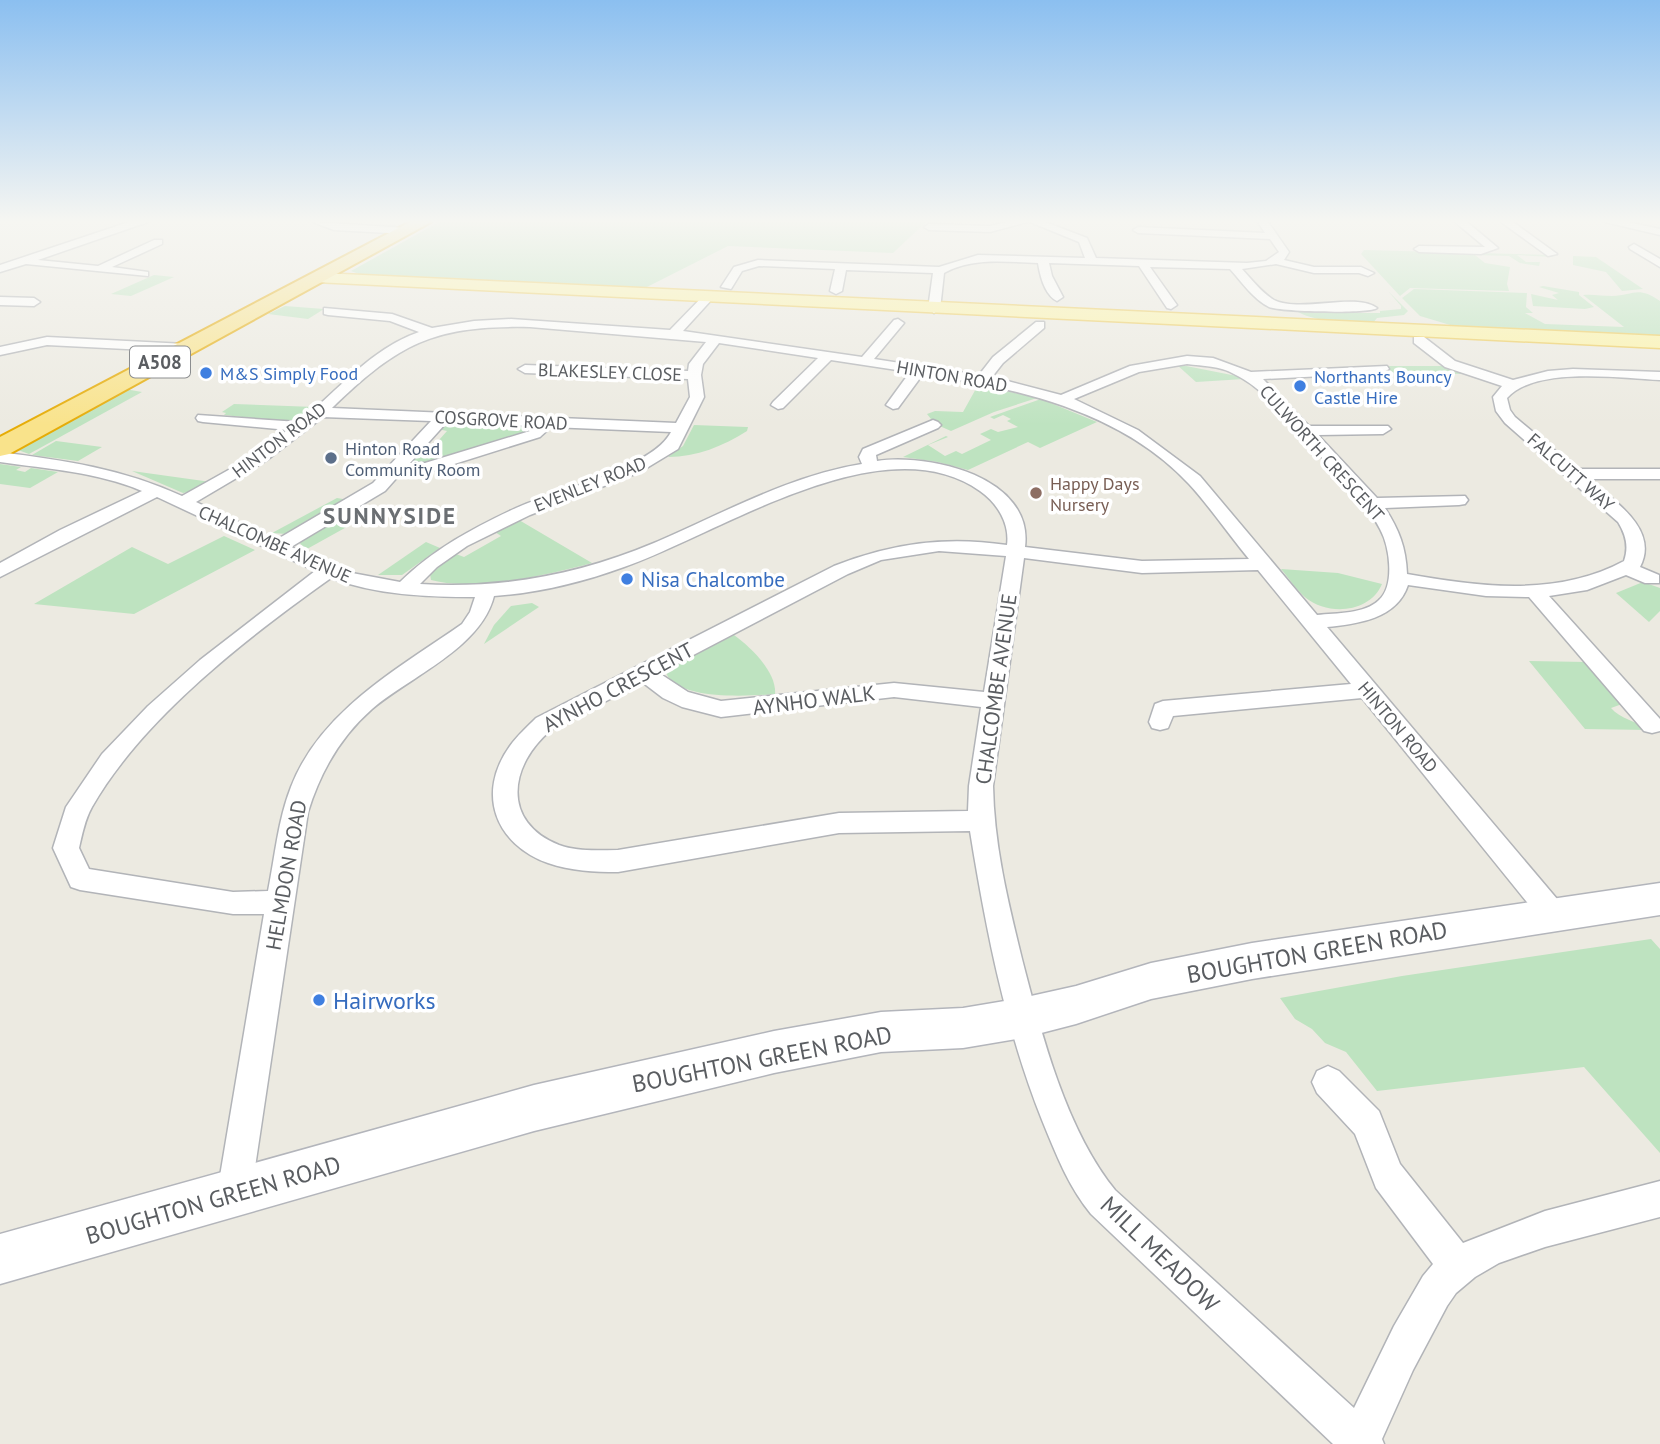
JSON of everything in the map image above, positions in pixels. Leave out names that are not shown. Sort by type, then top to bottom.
[{"type":"highway","name":"A508","points":[[0,448],[299,289]]},
{"type":"main road","points":[[743,289],[934,309],[1660,342]]},
{"type":"street","points":[[674,333],[718,289]]},
{"type":"street","points":[[934,309],[937,289]]},
{"type":"street","points":[[1038,292],[1056,295],[1053,289]]},
{"type":"street","points":[[1163,289],[1167,302]]},
{"type":"street","points":[[1255,289],[1273,303],[1300,309],[1364,309]]},
{"type":"street","points":[[0,301],[35,303]]},
{"type":"street","points":[[336,314],[400,319],[431,332]]},
{"type":"street","name":"HINTON ROAD","points":[[181,503],[240,471],[301,427],[389,350],[431,332],[471,324],[505,322],[716,338],[982,380],[1062,400],[1120,426],[1171,460],[1194,480],[1553,914]]},
{"type":"street","points":[[865,361],[898,323]]},
{"type":"street","points":[[982,380],[998,360],[1025,343],[1040,325]]},
{"type":"street","name":"EVENLEY ROAD","points":[[405,588],[448,550],[499,522],[616,476],[655,458],[674,444],[697,397],[694,375],[698,359],[716,338]]},
{"type":"street","points":[[0,351],[47,341],[186,348]]},
{"type":"street","points":[[1445,346],[1423,343],[1450,364],[1511,384],[1553,375],[1660,376]]},
{"type":"street","points":[[778,405],[828,355]]},
{"type":"street","name":"CULWORTH CRESCENT","points":[[1062,400],[1119,373],[1163,362],[1205,362],[1251,376],[1307,431],[1373,503],[1393,539],[1399,578]]},
{"type":"street","name":"BLAKESLEY CLOSE","points":[[525,369],[694,375]]},
{"type":"street","points":[[1251,376],[1382,369]]},
{"type":"street","points":[[890,400],[919,370]]},
{"type":"street","points":[[1634,375],[1660,393]]},
{"type":"street","name":"FALCUTT WAY","points":[[1511,384],[1500,397],[1506,415],[1617,511],[1629,525],[1637,549],[1634,561],[1627,568]]},
{"type":"street","name":"COSGROVE ROAD","points":[[319,412],[682,428]]},
{"type":"street","points":[[276,547],[368,495],[398,468],[443,417]]},
{"type":"street","points":[[203,418],[301,427]]},
{"type":"street","points":[[398,468],[433,466],[535,434],[547,422]]},
{"type":"street","points":[[871,465],[867,457],[869,452],[933,425]]},
{"type":"street","points":[[1307,431],[1383,429]]},
{"type":"street","name":"CHALCOMBE AVENUE","points":[[0,457],[99,471],[156,491],[329,570],[364,582],[405,588],[486,590],[528,587],[604,568],[648,552],[806,483],[871,465],[930,466],[961,474],[985,486],[1010,510],[1017,530],[981,786],[981,821],[1002,944],[1022,1018]]},
{"type":"street","points":[[1575,474],[1660,474]]},
{"type":"street","points":[[0,571],[66,534],[156,491]]},
{"type":"street","points":[[1373,503],[1459,500]]},
{"type":"street","name":"AYNHO CRESCENT","points":[[981,821],[886,820],[839,823],[602,863],[568,860],[537,848],[522,836],[509,820],[504,801],[506,777],[516,755],[531,735],[544,724],[841,570],[877,556],[946,545],[1016,550]]},
{"type":"street","points":[[1016,550],[1129,567],[1181,568],[1262,564]]},
{"type":"street","points":[[1312,622],[1352,618],[1379,610],[1396,594],[1399,578],[1468,589],[1533,590],[1581,584],[1627,568],[1652,579]]},
{"type":"street","points":[[83,759],[148,696],[190,663],[329,570]]},
{"type":"street","name":"HELMDON ROAD","points":[[234,1194],[295,812],[304,784],[340,728],[373,696],[465,633],[480,613],[486,590]]},
{"type":"street","points":[[1533,590],[1639,717]]},
{"type":"street","name":"AYNHO WALK","points":[[645,673],[672,695],[698,705],[722,709],[894,690],[993,701]]},
{"type":"street","points":[[1160,722],[1163,709],[1367,690]]},
{"type":"street","points":[[44,836],[51,857],[59,866],[68,873],[96,883],[233,903],[280,902]]},
{"type":"street","name":"BOUGHTON GREEN ROAD","points":[[0,1259],[534,1108],[660,1077],[868,1034],[963,1028],[1022,1018],[1076,1005],[1151,981],[1240,964],[1660,899]]},
{"type":"street","name":"MILL MEADOW","points":[[1022,1018],[1038,1069],[1072,1152],[1086,1180],[1103,1202],[1362,1442]]},
{"type":"street","points":[[1328,1082],[1367,1123],[1394,1184],[1458,1266]]},
{"type":"street","points":[[1362,1442],[1412,1329],[1441,1282],[1458,1266],[1479,1254],[1527,1236],[1660,1199]]},
{"type":"green space","points":[[121,289],[146,289],[131,296],[111,294]]},
{"type":"green space","points":[[1394,289],[1408,289],[1400,296]]},
{"type":"green space","points":[[1413,289],[1527,293],[1526,307],[1533,313],[1525,313],[1545,324],[1624,327],[1583,295],[1612,296],[1640,292],[1660,301],[1660,337],[1457,327],[1420,316],[1402,298]]},
{"type":"green space","points":[[1456,289],[1509,289],[1509,291]]},
{"type":"green space","points":[[1547,289],[1579,292],[1579,295],[1594,307],[1585,309],[1533,306],[1531,294],[1558,300],[1552,295],[1559,293]]},
{"type":"green space","points":[[1388,291],[1408,311],[1404,315],[1377,318],[1373,323],[1354,323],[1325,320],[1298,312],[1380,313],[1401,309]]},
{"type":"green space","points":[[285,306],[324,309],[308,319],[268,314]]},
{"type":"green space","points":[[1176,364],[1242,377],[1244,379],[1196,382]]},
{"type":"green space","points":[[1385,366],[1446,366],[1462,374],[1394,373]]},
{"type":"green space","points":[[978,385],[1037,398],[994,412],[951,431],[935,424],[927,414],[935,411],[963,412]]},
{"type":"green space","points":[[125,389],[142,392],[29,454],[18,450]]},
{"type":"green space","points":[[1041,399],[1097,422],[1040,448],[1028,442],[968,470],[903,457],[946,436],[948,437],[928,445],[945,456],[956,451],[962,454],[991,440],[980,434],[991,429],[998,432],[1018,427],[1007,421],[1011,419],[1003,415],[994,419],[990,417]]},
{"type":"green space","points":[[234,404],[315,407],[297,423],[224,415],[226,413],[222,412]]},
{"type":"green space","points":[[446,422],[533,425],[537,430],[427,464],[412,465],[411,460],[421,448],[431,449],[447,431],[438,429]]},
{"type":"green space","points":[[694,425],[748,427],[747,431],[709,450],[668,457],[683,446]]},
{"type":"green space","points":[[56,441],[102,447],[78,461],[32,455]]},
{"type":"green space","points":[[0,464],[21,467],[16,470],[25,472],[31,468],[58,472],[30,488],[0,484]]},
{"type":"green space","points":[[132,471],[211,482],[183,493]]},
{"type":"green space","points":[[337,498],[349,500],[287,534],[272,533]]},
{"type":"green space","points":[[348,514],[361,519],[307,549],[300,544],[303,539]]},
{"type":"green space","points":[[519,520],[592,563],[533,577],[490,583],[431,580],[430,574],[456,554],[464,557],[501,536],[495,532]]},
{"type":"green space","points":[[224,536],[255,550],[134,614],[34,604],[132,547],[168,564]]},
{"type":"green space","points":[[426,542],[440,548],[402,575],[378,575]]},
{"type":"green space","points":[[1281,569],[1338,573],[1382,584],[1368,601],[1348,609],[1337,609],[1315,604],[1306,598]]},
{"type":"green space","points":[[1643,582],[1660,588],[1660,611],[1649,622],[1616,593]]},
{"type":"green space","points":[[532,603],[539,607],[484,644],[494,625],[511,606]]},
{"type":"green space","points":[[734,635],[755,653],[767,669],[775,686],[775,694],[733,696],[699,692],[673,682],[666,673],[670,668]]},
{"type":"green space","points":[[1529,661],[1587,662],[1622,704],[1611,708],[1648,730],[1585,729]]},
{"type":"green space","points":[[1651,939],[1660,949],[1660,1153],[1584,1067],[1377,1091],[1346,1052],[1325,1043],[1312,1029],[1295,1019],[1280,998],[1402,976]]},
{"type":"place","name":"M&S Simply Food","points":[[206,373]]},
{"type":"place","name":"Northants Bouncy Castle Hire","points":[[1300,386]]},
{"type":"place","name":"Hinton Road Community Room","points":[[331,458]]},
{"type":"place","name":"Happy Days Nursery","points":[[1036,493]]},
{"type":"place","name":"Nisa Chalcombe","points":[[627,579]]},
{"type":"place","name":"Hairworks","points":[[319,1000]]},
{"type":"district","name":"SUNNYSIDE","points":[[390,515]]}]
